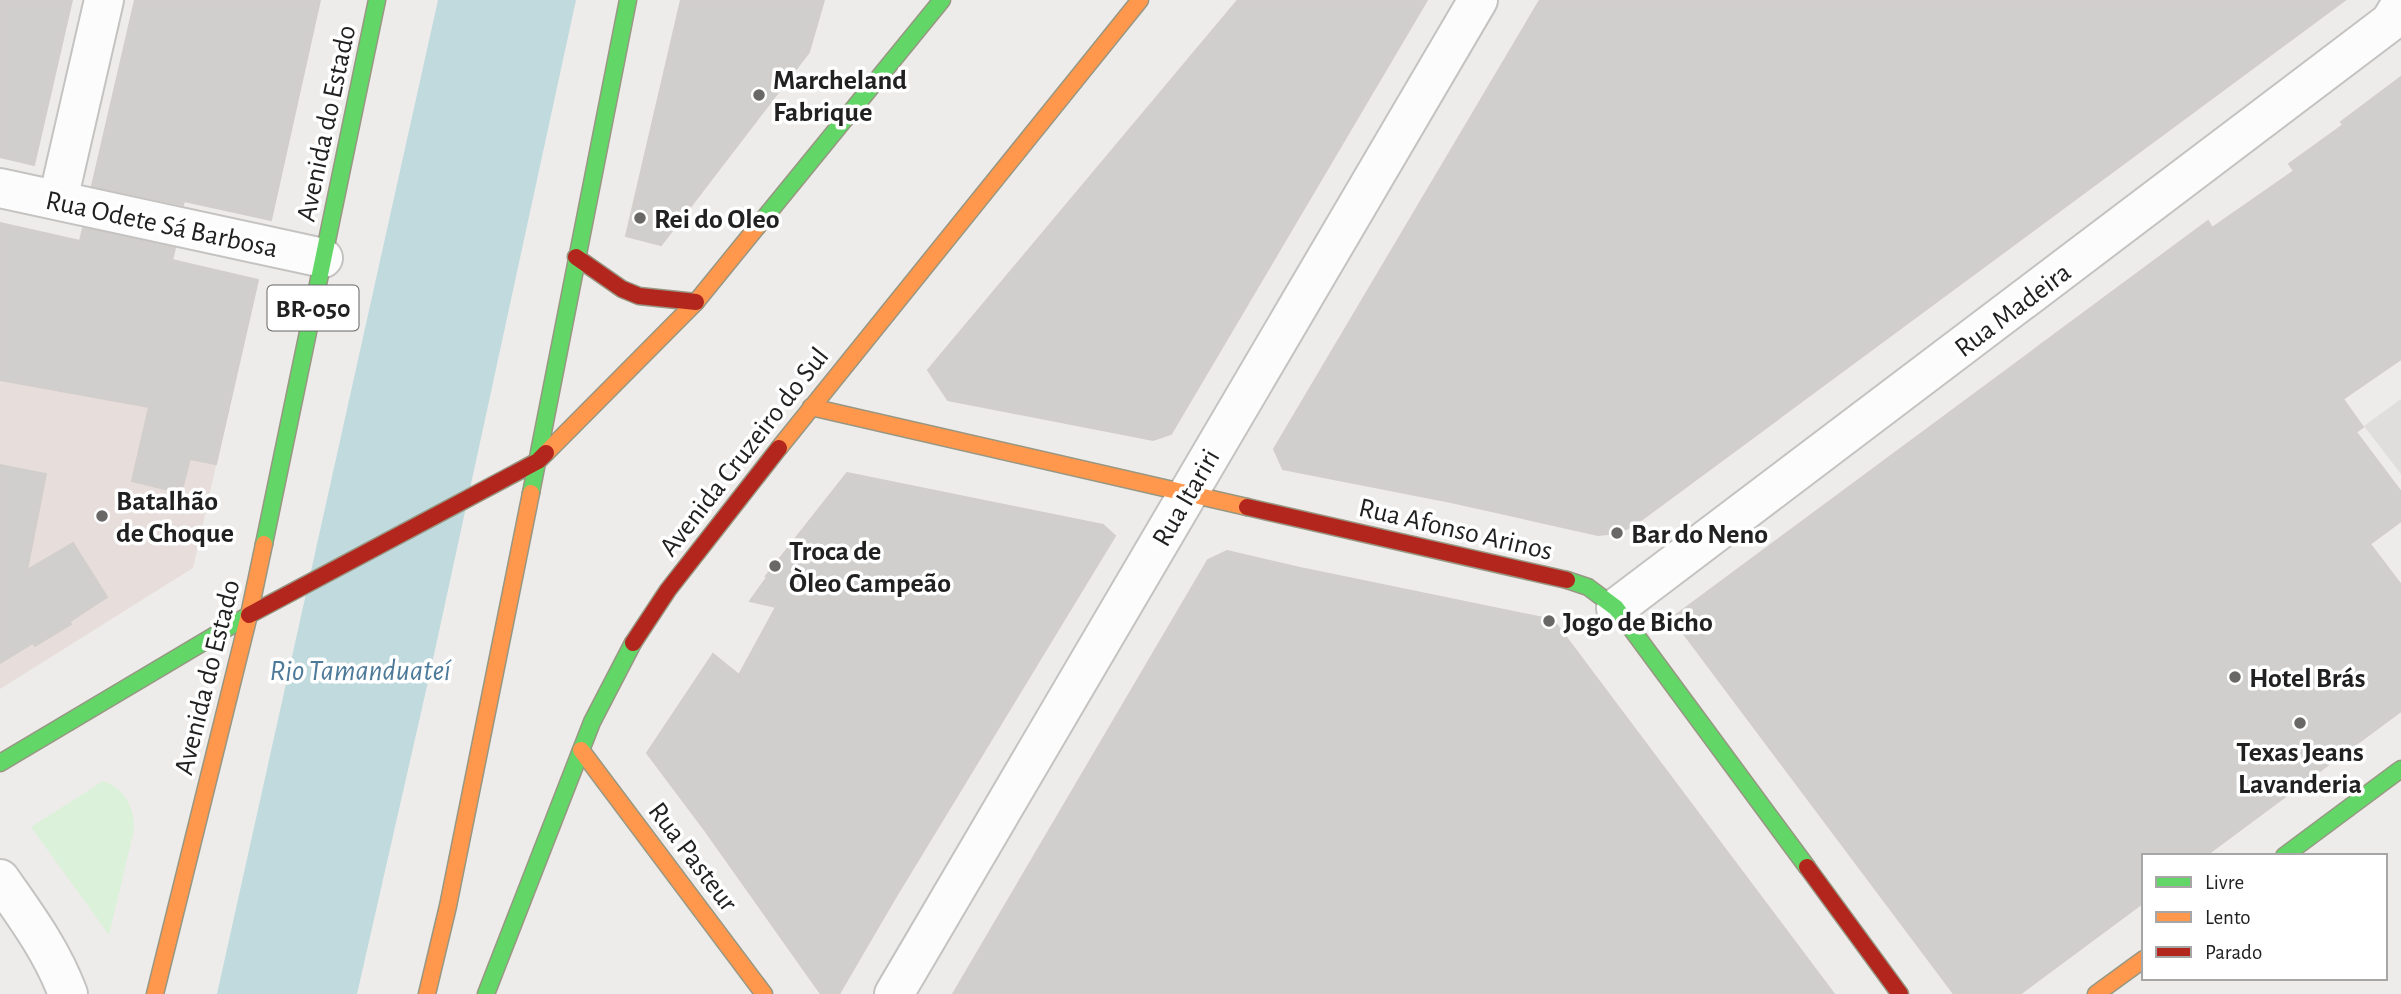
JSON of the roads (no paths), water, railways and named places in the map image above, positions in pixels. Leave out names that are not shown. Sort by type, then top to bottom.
[{"type":"main road","name":"Avenida do Estado","points":[[155,994],[248,615],[377,0]]},
{"type":"main road","points":[[427,994],[450,892],[628,0]]},
{"type":"main road","points":[[0,763],[248,615],[537,461],[696,302],[942,0]]},
{"type":"main road","name":"Avenida Cruzeiro do Sul","points":[[486,994],[592,722],[640,630],[668,590],[811,407],[1140,0]]},
{"type":"main road","points":[[576,257],[622,289],[639,296],[696,302]]},
{"type":"main road","name":"Rua Afonso Arinos","points":[[811,407],[1588,587],[1616,608],[1899,994]]},
{"type":"main road","name":"Rua Pasteur","points":[[581,750],[764,994]]},
{"type":"main road","points":[[2287,854],[2401,769]]},
{"type":"main road","points":[[2096,994],[2142,960]]},
{"type":"street","points":[[58,200],[104,0]]},
{"type":"street","name":"Rua Itariri","points":[[894,994],[1478,0]]},
{"type":"street","name":"Rua Madeira","points":[[1616,608],[2390,22],[2401,4]]},
{"type":"street","name":"Rua Odete Sá Barbosa","points":[[0,188],[323,258]]},
{"type":"street","points":[[0,879],[44,941],[68,994]]},
{"type":"water","name":"Rio Tamanduateí","points":[[438,0],[576,0],[430,673],[357,994],[217,994]]},
{"type":"place","name":"Marcheland Fabrique","points":[[759,95]]},
{"type":"place","name":"Rei do Oleo","points":[[640,218]]},
{"type":"place","name":"Batalhão de Choque","points":[[102,516]]},
{"type":"place","name":"Bar do Neno","points":[[1617,533]]},
{"type":"place","name":"Troca de Òleo Campeão","points":[[775,566]]},
{"type":"place","name":"Jogo de Bicho","points":[[1549,621]]},
{"type":"place","name":"Hotel Brás","points":[[2235,677]]},
{"type":"place","name":"Texas Jeans Lavanderia","points":[[2300,723]]}]
